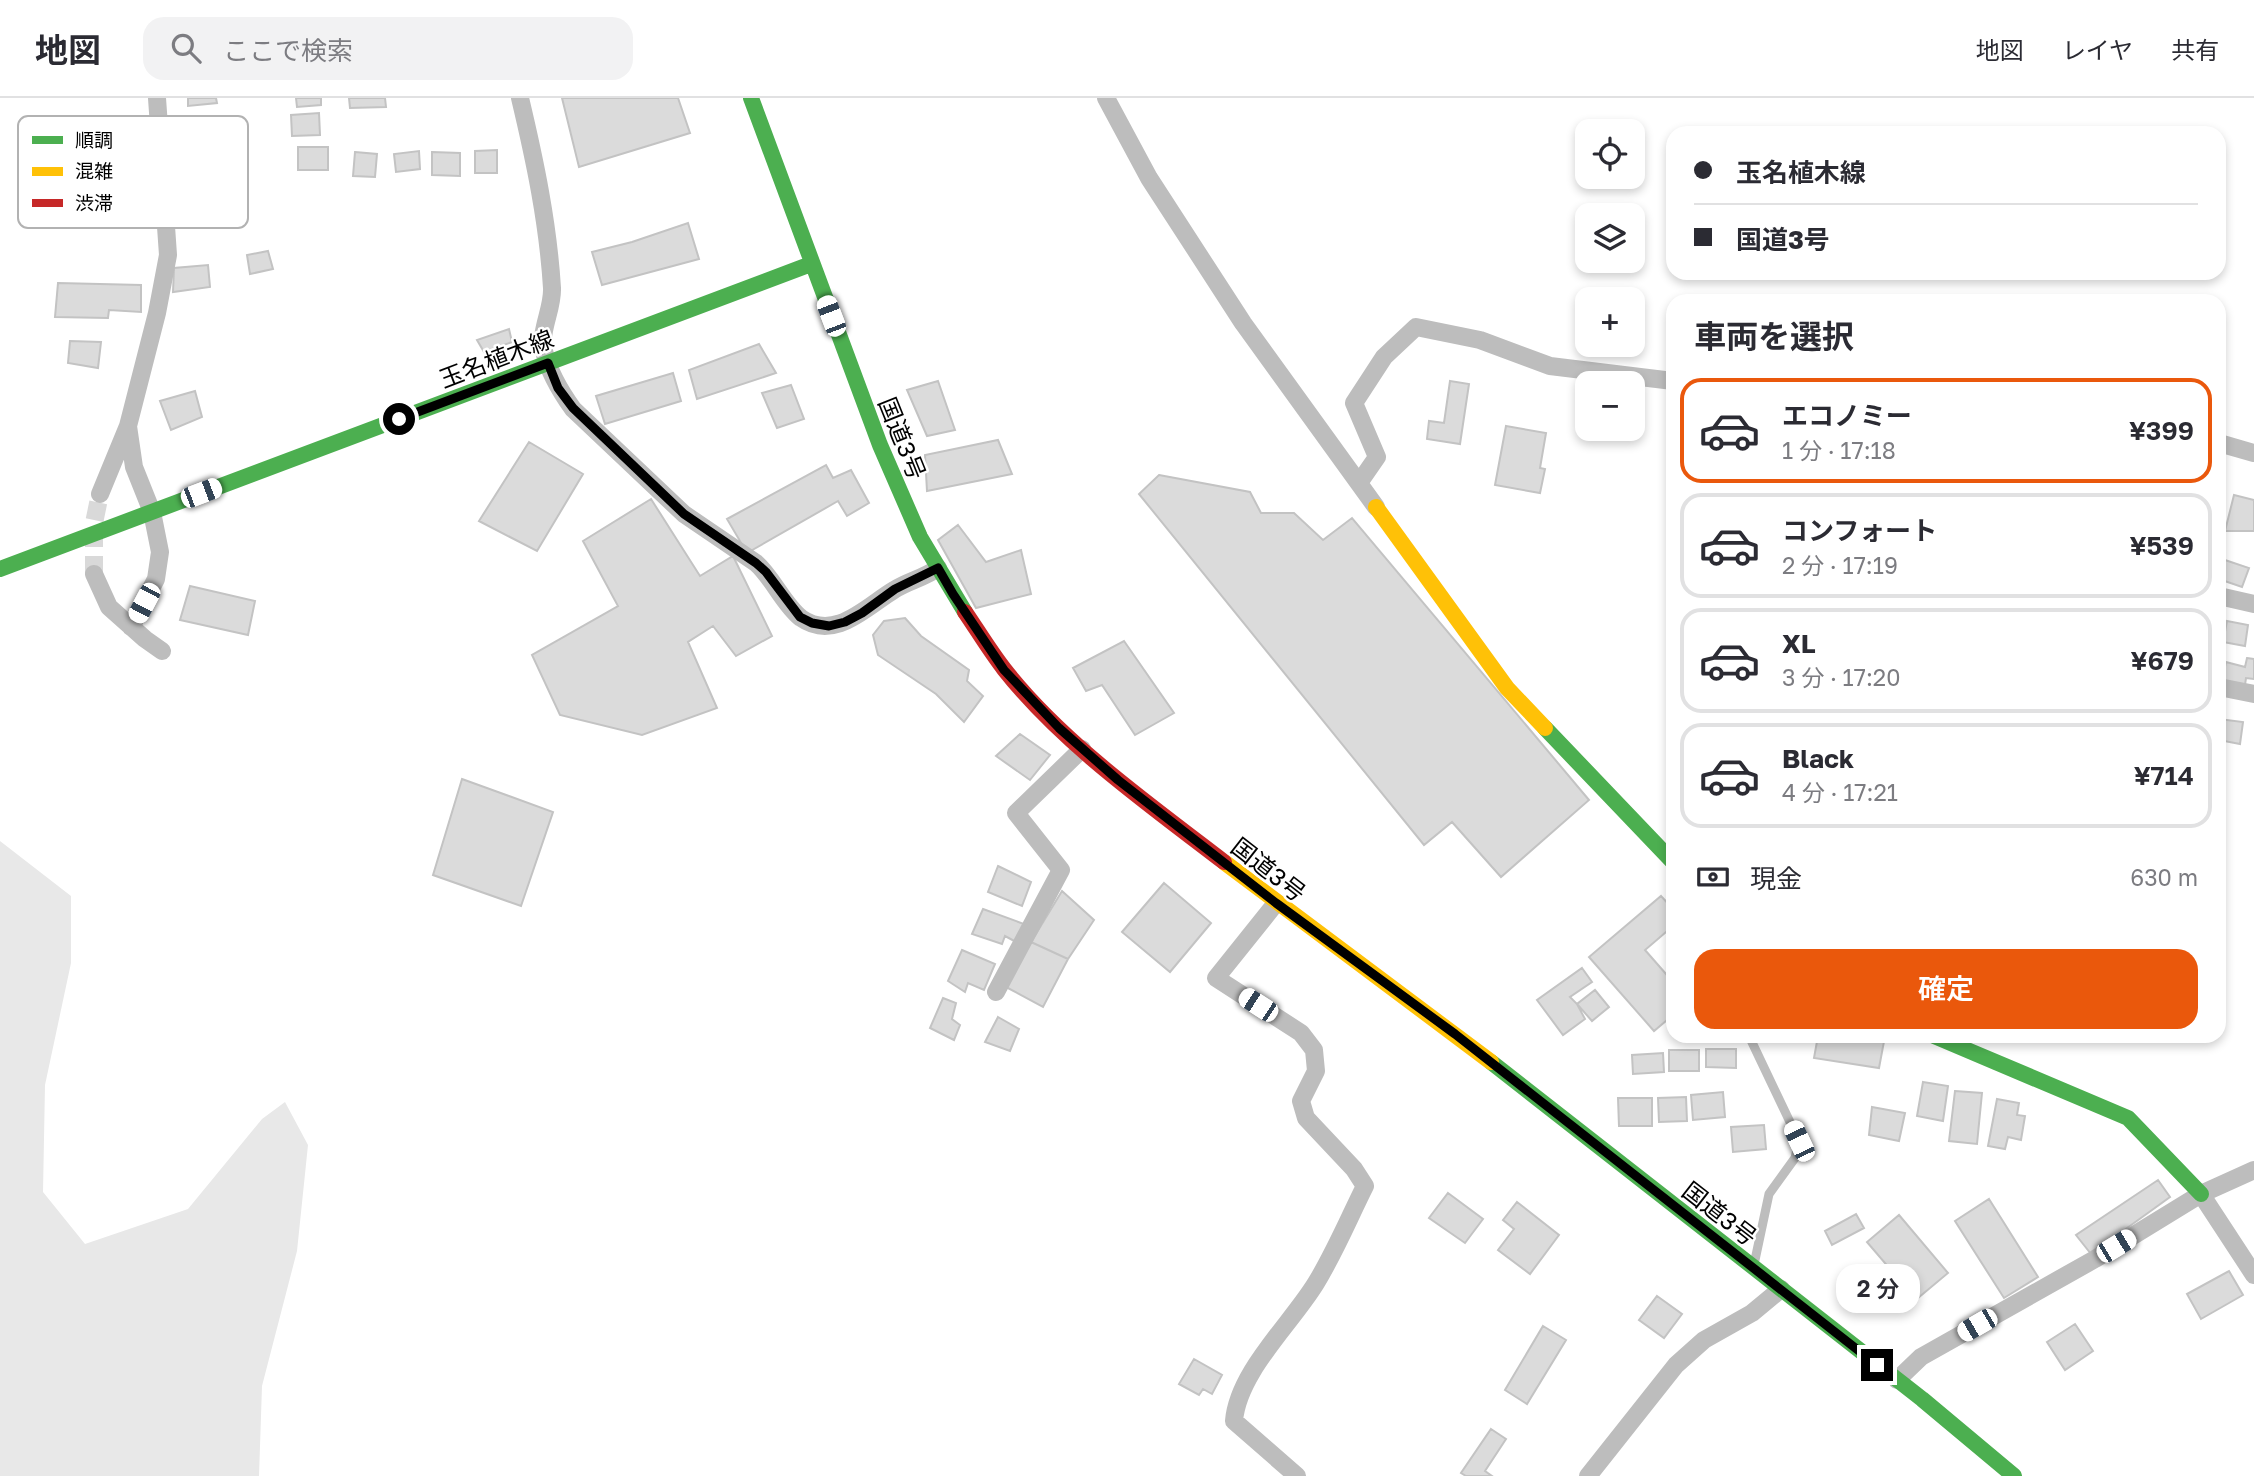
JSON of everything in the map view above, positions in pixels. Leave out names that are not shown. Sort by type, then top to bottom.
[{"type":"main road","name":"国道3号","points":[[751,98],[880,445],[920,537],[953,594],[1004,670],[1059,728],[1118,780],[1276,903],[1455,1034],[1781,1289],[2014,1476]]},
{"type":"main road","name":"玉名植木線","points":[[0,569],[811,264]]},
{"type":"main road","points":[[1377,507],[1507,688],[1666,855]]},
{"type":"main road","points":[[1951,1043],[2128,1118],[2201,1194]]},
{"type":"street","points":[[157,98],[158,116]]},
{"type":"street","points":[[520,98],[542,195],[548,236],[553,301],[543,348],[558,388],[573,408],[684,514],[766,572],[800,617],[812,623],[829,626],[845,622],[895,589],[938,568]]},
{"type":"street","points":[[1106,98],[1149,178],[1243,323],[1377,507]]},
{"type":"street","points":[[100,494],[128,426],[157,313],[168,256],[166,228]]},
{"type":"street","points":[[1359,483],[1377,457],[1354,403],[1384,357],[1416,327],[1480,340],[1550,366],[1666,381]]},
{"type":"street","points":[[128,426],[134,467],[152,512],[160,552],[156,579],[131,627]]},
{"type":"street","points":[[2226,447],[2254,453]]},
{"type":"street","points":[[94,574],[109,607],[162,650]]},
{"type":"street","points":[[2226,598],[2254,604]]},
{"type":"street","points":[[2226,688],[2254,694]]},
{"type":"street","points":[[996,992],[1062,870],[1016,813],[1082,749]]},
{"type":"street","points":[[1276,903],[1216,978],[1301,1033],[1314,1050],[1316,1070],[1301,1101],[1306,1118],[1365,1186],[1316,1283],[1252,1373],[1236,1407],[1234,1421],[1297,1476]]},
{"type":"street","points":[[1896,1380],[1921,1357],[2095,1259],[2201,1194],[2254,1170]]},
{"type":"street","points":[[2201,1194],[2254,1275]]},
{"type":"street","points":[[1588,1476],[1676,1365],[1704,1340],[1752,1313],[1781,1289]]},
{"type":"lane","points":[[1752,1043],[1799,1141],[1795,1158],[1769,1194],[1754,1268]]},
{"type":"shaded area","points":[[0,841],[71,896],[71,963],[45,1085],[43,1192],[85,1244],[188,1209],[262,1119],[285,1102],[308,1145],[297,1251],[262,1386],[259,1476],[0,1476]]},
{"type":"building","points":[[188,98],[216,98],[217,103],[188,106]]},
{"type":"building","points":[[296,98],[321,98],[321,105],[297,107]]},
{"type":"building","points":[[349,98],[385,98],[386,107],[350,108]]},
{"type":"building","points":[[562,98],[678,98],[690,133],[579,167]]},
{"type":"building","points":[[319,113],[320,135],[292,136],[291,115]]},
{"type":"building","points":[[298,147],[328,147],[328,170],[298,170]]},
{"type":"building","points":[[497,150],[497,173],[475,173],[475,151]]},
{"type":"building","points":[[419,151],[420,169],[396,172],[394,154]]},
{"type":"building","points":[[355,152],[377,154],[375,177],[353,176]]},
{"type":"building","points":[[432,152],[460,153],[460,176],[432,175]]},
{"type":"building","points":[[688,223],[699,259],[602,285],[592,252]]},
{"type":"building","points":[[268,251],[273,269],[250,274],[247,255]]},
{"type":"building","points":[[208,265],[210,287],[173,292],[174,268]]},
{"type":"building","points":[[58,283],[141,285],[141,312],[109,310],[108,318],[55,317]]},
{"type":"building","points":[[509,329],[512,342],[484,352],[477,340]]},
{"type":"building","points":[[70,341],[101,342],[98,368],[68,363]]},
{"type":"building","points":[[759,344],[776,373],[697,399],[689,370]]},
{"type":"building","points":[[673,373],[681,401],[605,424],[596,396]]},
{"type":"building","points":[[938,381],[955,430],[927,436],[907,390]]},
{"type":"building","points":[[1450,381],[1469,384],[1460,444],[1427,439],[1429,421],[1444,423]]},
{"type":"building","points":[[791,385],[804,419],[777,428],[762,393]]},
{"type":"building","points":[[195,391],[202,417],[171,430],[160,401]]},
{"type":"building","points":[[1506,426],[1546,433],[1540,468],[1545,469],[1540,493],[1495,485]]},
{"type":"building","points":[[998,440],[1012,474],[927,491],[925,455]]},
{"type":"building","points":[[529,442],[583,474],[537,551],[479,521]]},
{"type":"building","points":[[826,465],[833,478],[851,470],[869,503],[847,516],[838,501],[747,553],[727,519]]},
{"type":"building","points":[[1159,475],[1250,492],[1261,513],[1294,513],[1323,540],[1352,518],[1589,800],[1501,877],[1452,822],[1424,845],[1139,494]]},
{"type":"building","points":[[2234,495],[2254,500],[2254,531],[2226,531]]},
{"type":"building","points":[[651,499],[700,576],[733,556],[772,636],[736,656],[713,626],[688,642],[717,708],[642,735],[560,715],[532,655],[618,606],[583,541]]},
{"type":"building","points":[[958,525],[986,562],[1021,550],[1031,594],[976,608],[938,540]]},
{"type":"building","points":[[2226,560],[2249,568],[2242,587],[2226,581]]},
{"type":"building","points":[[190,586],[255,601],[248,635],[180,620]]},
{"type":"building","points":[[905,618],[921,636],[969,670],[967,681],[983,696],[964,722],[936,694],[878,655],[873,635],[884,621]]},
{"type":"building","points":[[2227,621],[2248,625],[2245,646],[2226,643]]},
{"type":"building","points":[[1124,641],[1174,713],[1135,735],[1102,685],[1086,691],[1073,668]]},
{"type":"building","points":[[2247,658],[2254,659],[2254,679],[2246,678],[2245,685],[2226,681],[2226,662],[2245,667]]},
{"type":"building","points":[[2226,720],[2243,722],[2240,744],[2226,741]]},
{"type":"building","points":[[1020,734],[1050,755],[1030,780],[996,756]]},
{"type":"building","points":[[462,779],[553,812],[521,906],[433,875]]},
{"type":"building","points":[[998,866],[1031,882],[1022,906],[988,892]]},
{"type":"building","points":[[1164,883],[1211,923],[1170,972],[1122,932]]},
{"type":"building","points":[[1062,891],[1094,920],[1068,959],[1031,942]]},
{"type":"building","points":[[1661,896],[1666,901],[1666,932],[1645,950],[1666,974],[1666,1021],[1654,1031],[1589,957]]},
{"type":"building","points":[[983,909],[1024,924],[1018,943],[1005,936],[1002,944],[972,934]]},
{"type":"building","points":[[1031,942],[1068,959],[1043,1007],[1006,987]]},
{"type":"building","points":[[962,950],[995,964],[984,990],[968,983],[965,992],[948,981]]},
{"type":"building","points":[[1582,968],[1592,982],[1570,997],[1585,1019],[1563,1035],[1537,1000]]},
{"type":"building","points":[[1595,990],[1609,1007],[1592,1021],[1577,1004]]},
{"type":"building","points":[[943,998],[956,1003],[952,1019],[960,1025],[954,1040],[930,1028]]},
{"type":"building","points":[[998,1017],[1019,1029],[1010,1051],[985,1042]]},
{"type":"building","points":[[1817,1043],[1884,1043],[1879,1068],[1814,1058]]},
{"type":"building","points":[[1706,1049],[1736,1049],[1736,1068],[1706,1067]]},
{"type":"building","points":[[1669,1050],[1699,1050],[1699,1071],[1669,1071]]},
{"type":"building","points":[[1663,1053],[1664,1072],[1633,1074],[1632,1055]]},
{"type":"building","points":[[1923,1082],[1948,1086],[1943,1121],[1917,1116]]},
{"type":"building","points":[[1955,1091],[1982,1093],[1977,1144],[1949,1141]]},
{"type":"building","points":[[1723,1092],[1725,1117],[1693,1120],[1691,1095]]},
{"type":"building","points":[[1686,1097],[1687,1121],[1659,1122],[1658,1098]]},
{"type":"building","points":[[1618,1098],[1652,1098],[1652,1126],[1619,1126]]},
{"type":"building","points":[[1997,1099],[2019,1103],[2017,1115],[2025,1116],[2021,1140],[2008,1137],[2005,1149],[1988,1146]]},
{"type":"building","points":[[1872,1107],[1905,1113],[1899,1141],[1869,1135]]},
{"type":"building","points":[[1764,1125],[1766,1149],[1733,1152],[1731,1127]]},
{"type":"building","points":[[2158,1180],[2170,1197],[2091,1254],[2076,1235]]},
{"type":"building","points":[[1448,1193],[1483,1219],[1465,1243],[1429,1218]]},
{"type":"building","points":[[1989,1199],[2038,1277],[2004,1298],[1955,1221]]},
{"type":"building","points":[[1517,1202],[1559,1235],[1530,1274],[1498,1250],[1514,1229],[1503,1220]]},
{"type":"building","points":[[1856,1214],[1864,1228],[1832,1245],[1825,1231]]},
{"type":"building","points":[[1899,1215],[1948,1273],[1906,1308],[1893,1291],[1902,1283],[1867,1242]]},
{"type":"building","points":[[2229,1271],[2243,1295],[2201,1319],[2187,1294]]},
{"type":"building","points":[[1657,1296],[1682,1314],[1664,1338],[1639,1320]]},
{"type":"building","points":[[2075,1324],[2093,1351],[2065,1370],[2047,1342]]},
{"type":"building","points":[[1543,1326],[1566,1340],[1527,1404],[1505,1390]]},
{"type":"building","points":[[1194,1359],[1222,1375],[1212,1394],[1203,1389],[1199,1395],[1179,1384]]},
{"type":"building","points":[[1491,1429],[1506,1439],[1485,1471],[1492,1476],[1466,1476],[1461,1473]]},
{"type":"tunnel","points":[[94,574],[94,523],[100,494]]},
{"type":"traffic: fast","points":[[751,98],[880,445],[920,537],[965,612]]},
{"type":"traffic: fast","points":[[0,569],[811,264]]},
{"type":"traffic: fast","points":[[1545,728],[1666,855]]},
{"type":"traffic: fast","points":[[1951,1043],[2128,1118],[2201,1194]]},
{"type":"traffic: fast","points":[[1491,1062],[1922,1399],[2014,1476]]},
{"type":"traffic: slow","points":[[1376,507],[1507,688],[1545,728]]},
{"type":"traffic: slow","points":[[1224,862],[1491,1062]]},
{"type":"traffic: jam","points":[[965,612],[1004,669],[1052,722],[1108,772],[1224,862]]},
{"type":"route","points":[[399,419],[548,363],[558,388],[573,408],[684,514],[766,572],[800,617],[812,623],[829,626],[845,622],[895,589],[938,568],[1004,670],[1059,728],[1118,780],[1276,903],[1455,1034],[1877,1365]]}]
